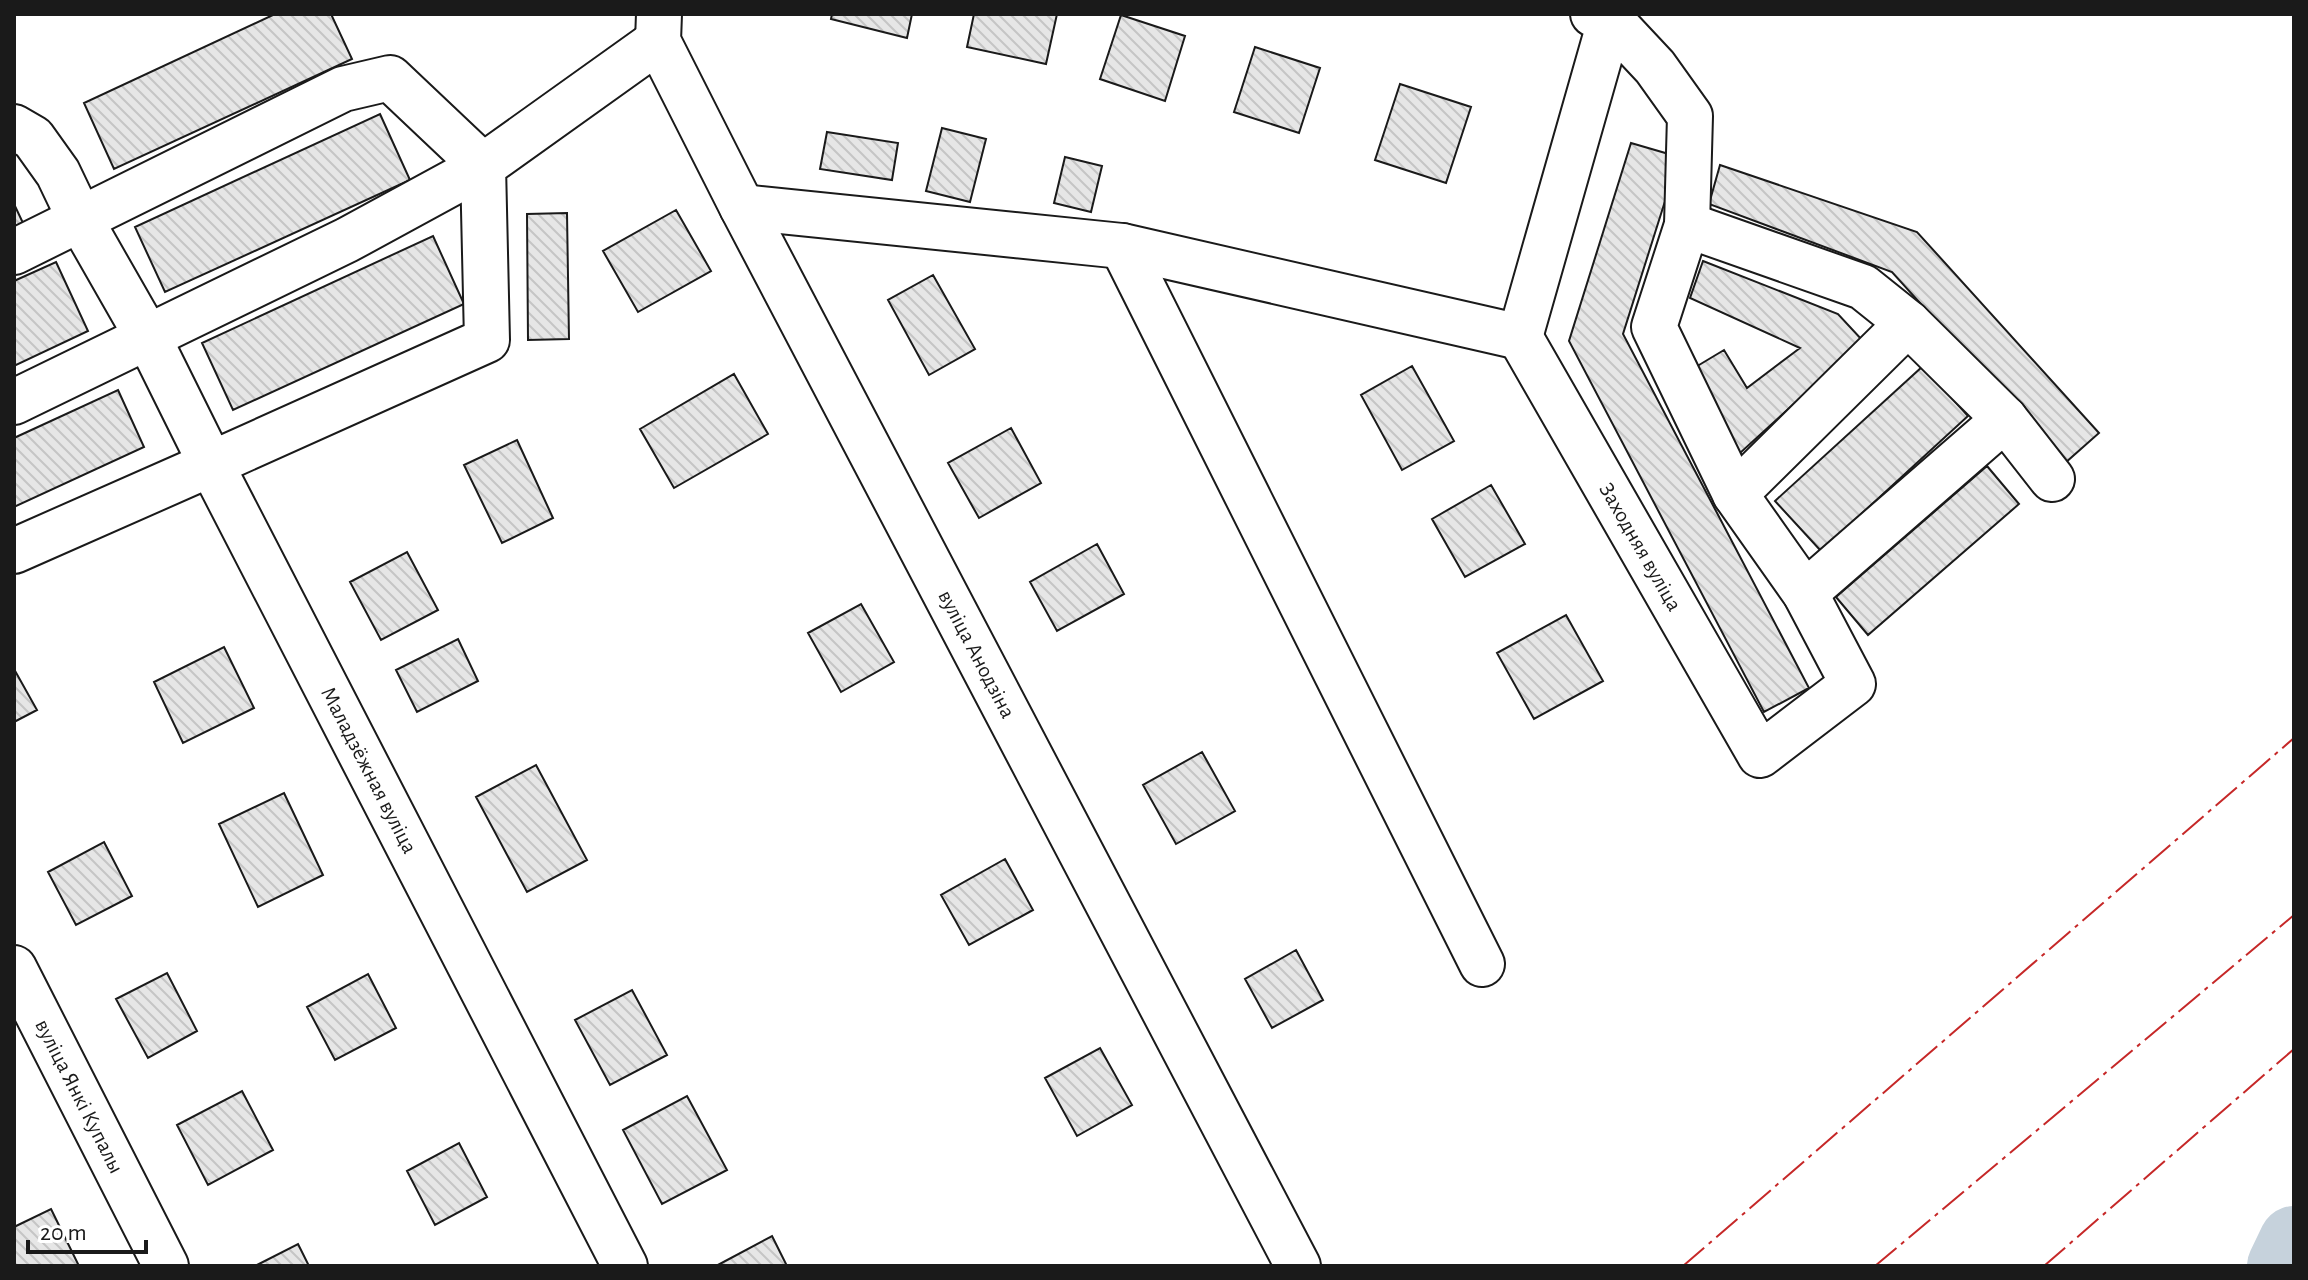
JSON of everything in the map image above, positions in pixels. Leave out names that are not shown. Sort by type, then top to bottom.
[{"type":"street","points":[[1605,16],[1655,67],[1690,116],[1687,225],[1654,327],[1735,494],[1805,593],[2005,419]]},
{"type":"street","points":[[742,207],[1122,246],[1520,337],[1605,16]]},
{"type":"street","points":[[14,402],[347,240],[483,166],[658,27]]},
{"type":"street","name":"вуліца Анодзіна","points":[[658,27],[742,207],[1298,1266]]},
{"type":"street","points":[[14,252],[343,89],[390,78],[483,166],[487,340],[14,551]]},
{"type":"street","name":"Маладзёжная вуліца","points":[[14,127],[33,138],[58,173],[80,219],[148,337],[625,1266]]},
{"type":"street","points":[[1687,225],[1863,287],[1908,323],[2005,419],[2052,479]]},
{"type":"street","points":[[1122,246],[1482,964]]},
{"type":"street","points":[[1735,494],[1908,323]]},
{"type":"street","name":"Заходняя вуліца","points":[[1520,337],[1760,755],[1853,684],[1805,593]]},
{"type":"street","name":"вуліца Янкі Купалы","points":[[14,968],[166,1266]]},
{"type":"building","points":[[275,14],[331,14],[352,59],[114,169],[84,103]]},
{"type":"building","points":[[832,14],[912,14],[907,38],[831,19]]},
{"type":"building","points":[[974,14],[1057,14],[1046,64],[967,47]]},
{"type":"building","points":[[1121,15],[1185,36],[1165,101],[1100,79]]},
{"type":"building","points":[[1255,47],[1320,68],[1299,133],[1234,112]]},
{"type":"building","points":[[1400,84],[1471,107],[1446,183],[1375,160]]},
{"type":"building","points":[[380,114],[410,180],[165,292],[135,227]]},
{"type":"building","points":[[942,128],[986,139],[970,202],[926,191]]},
{"type":"building","points":[[827,132],[898,143],[892,180],[820,169]]},
{"type":"building","points":[[1631,143],[1679,157],[1623,334],[1809,688],[1764,712],[1569,341]]},
{"type":"building","points":[[1065,157],[1102,166],[1091,212],[1054,203]]},
{"type":"building","points":[[1720,165],[1917,232],[2099,433],[2065,463],[1892,272],[1709,204]]},
{"type":"building","points":[[14,204],[23,223],[14,227]]},
{"type":"building","points":[[676,210],[711,271],[638,312],[603,251]]},
{"type":"building","points":[[567,213],[569,339],[528,340],[527,214]]},
{"type":"building","points":[[433,236],[464,304],[233,410],[202,343]]},
{"type":"building","points":[[1703,261],[1838,314],[1863,341],[1739,454],[1694,368],[1724,350],[1747,388],[1800,348],[1690,298]]},
{"type":"building","points":[[56,262],[88,331],[14,366],[14,281]]},
{"type":"building","points":[[933,275],[975,349],[929,375],[888,300]]},
{"type":"building","points":[[1412,366],[1454,441],[1402,470],[1361,395]]},
{"type":"building","points":[[1923,366],[1968,416],[1821,551],[1775,501]]},
{"type":"building","points":[[734,374],[768,434],[674,488],[640,429]]},
{"type":"building","points":[[118,390],[144,447],[14,507],[14,438]]},
{"type":"building","points":[[1011,428],[1041,483],[979,518],[948,463]]},
{"type":"building","points":[[517,440],[553,518],[502,543],[464,465]]},
{"type":"building","points":[[1987,466],[2019,504],[1868,635],[1836,597]]},
{"type":"building","points":[[1491,485],[1525,544],[1465,577],[1432,519]]},
{"type":"building","points":[[1097,544],[1124,594],[1057,631],[1030,582]]},
{"type":"building","points":[[407,552],[438,610],[381,640],[350,582]]},
{"type":"building","points":[[861,604],[894,662],[841,692],[808,633]]},
{"type":"building","points":[[1566,615],[1603,681],[1534,719],[1497,653]]},
{"type":"building","points":[[458,639],[478,681],[417,712],[396,670]]},
{"type":"building","points":[[224,647],[254,708],[183,743],[154,682]]},
{"type":"building","points":[[14,669],[37,710],[14,722]]},
{"type":"building","points":[[1202,752],[1235,811],[1176,844],[1143,785]]},
{"type":"building","points":[[536,765],[587,860],[527,892],[476,797]]},
{"type":"building","points":[[284,793],[323,875],[258,907],[219,824]]},
{"type":"building","points":[[104,842],[132,896],[76,925],[48,872]]},
{"type":"building","points":[[1005,859],[1033,910],[969,945],[941,895]]},
{"type":"building","points":[[1296,950],[1323,1000],[1272,1028],[1245,979]]},
{"type":"building","points":[[167,973],[197,1031],[148,1058],[116,999]]},
{"type":"building","points":[[368,974],[396,1028],[335,1060],[307,1007]]},
{"type":"building","points":[[632,990],[667,1055],[610,1085],[575,1020]]},
{"type":"building","points":[[1100,1048],[1132,1105],[1077,1136],[1045,1078]]},
{"type":"building","points":[[242,1091],[273,1150],[208,1185],[177,1125]]},
{"type":"building","points":[[687,1096],[727,1170],[662,1204],[623,1130]]},
{"type":"building","points":[[459,1143],[487,1197],[435,1225],[407,1171]]},
{"type":"building","points":[[51,1209],[79,1266],[14,1266],[14,1227]]},
{"type":"building","points":[[772,1236],[787,1266],[716,1266]]},
{"type":"building","points":[[298,1244],[309,1266],[255,1266]]},
{"type":"waterway","points":[[2282,1266],[2294,1241]]},
{"type":"power","points":[[1683,1266],[2294,738]]},
{"type":"power","points":[[1875,1266],[2294,915]]},
{"type":"power","points":[[2044,1266],[2294,1049]]}]
